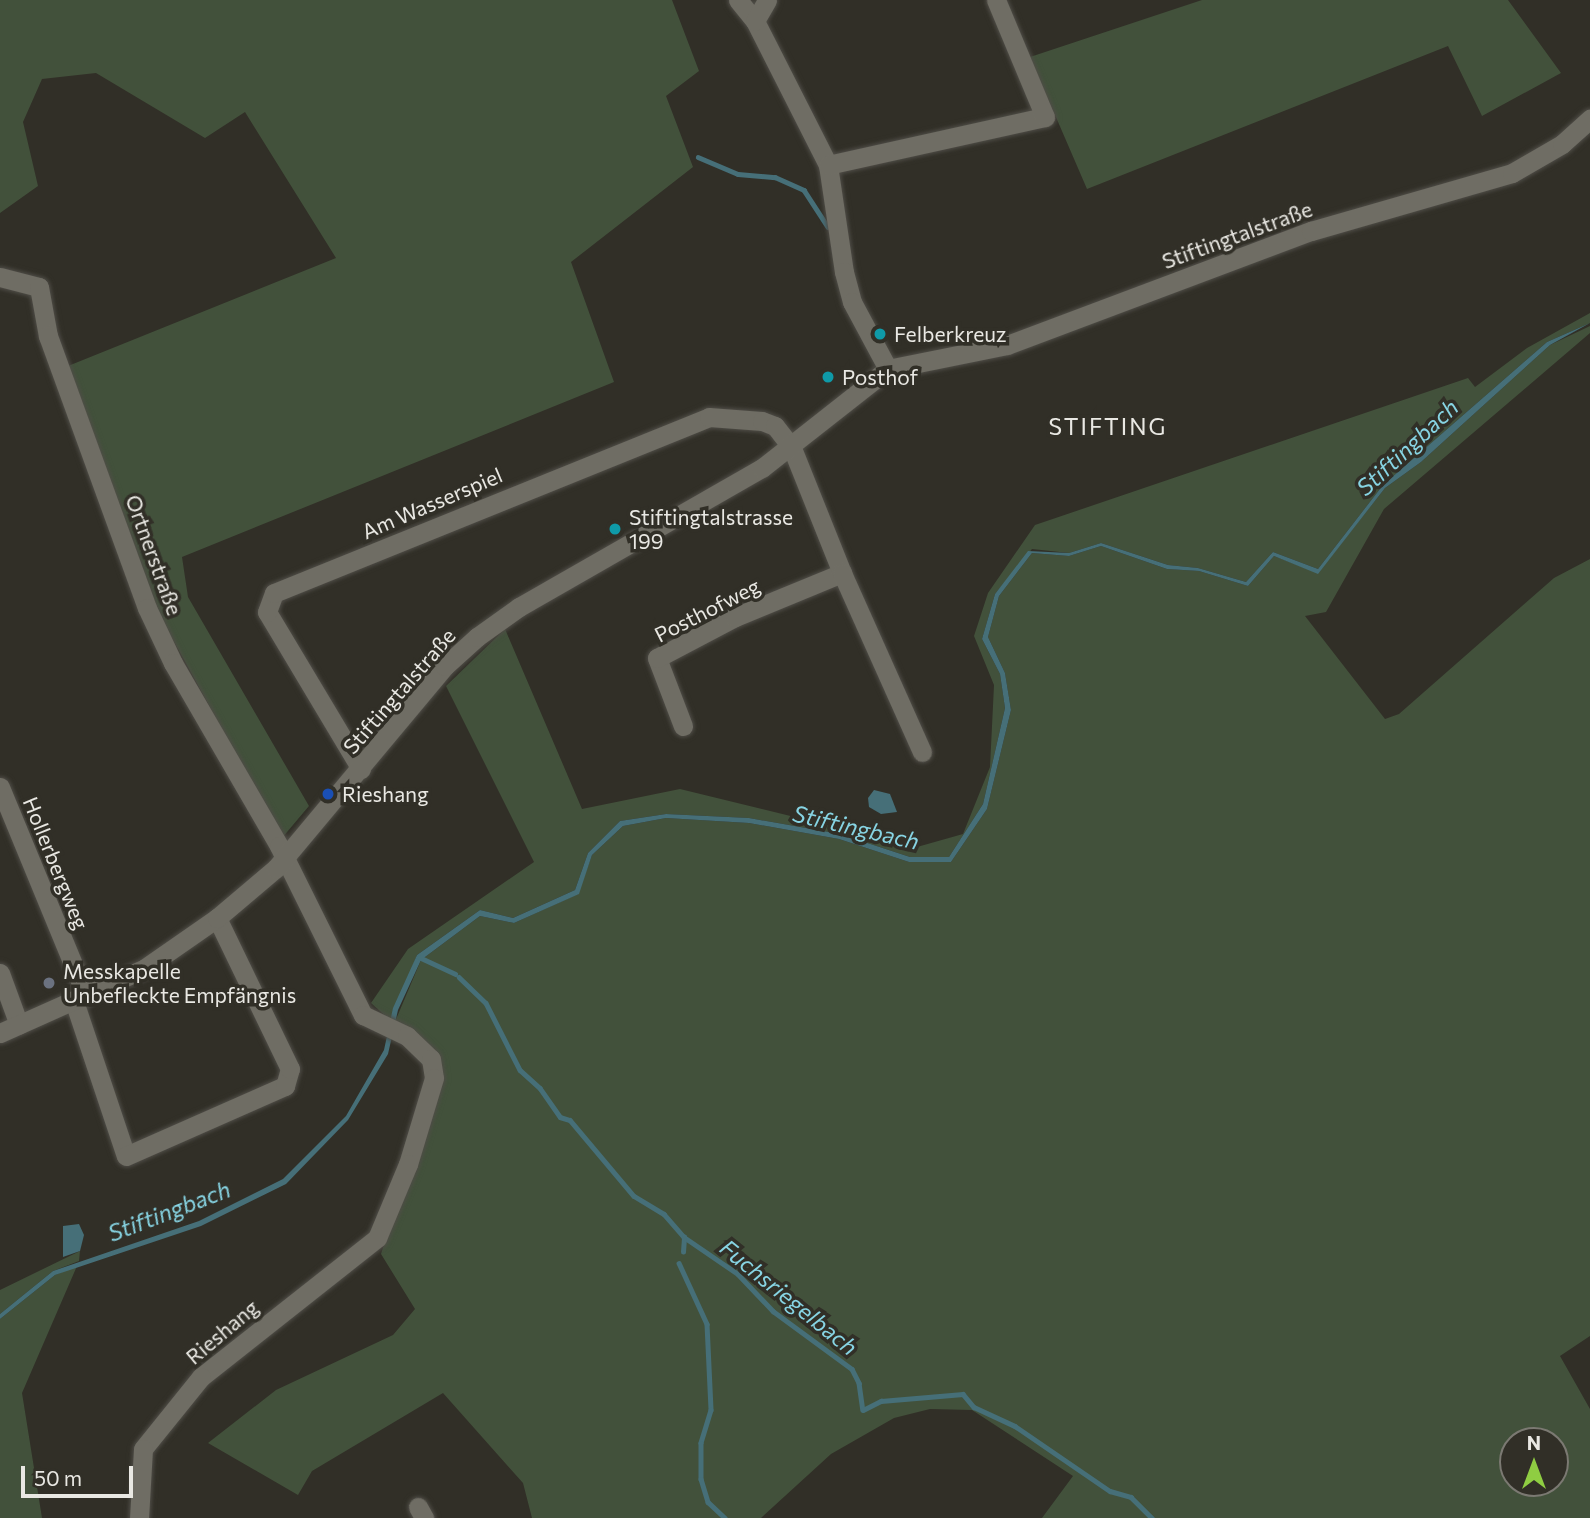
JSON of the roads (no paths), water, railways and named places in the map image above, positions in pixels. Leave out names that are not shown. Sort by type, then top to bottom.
[{"type":"street","points":[[738,0],[755,21],[828,165],[844,272],[863,326],[888,369]]},
{"type":"street","points":[[755,21],[767,0]]},
{"type":"street","points":[[828,165],[1045,117],[996,0]]},
{"type":"street","name":"Stiftingtalstraße","points":[[0,1033],[145,968],[217,918],[285,858],[445,666],[494,623],[792,448],[888,369],[1007,345],[1311,231],[1504,176],[1562,144],[1590,119]]},
{"type":"street","name":"Ortnerstraße","points":[[0,276],[39,287],[48,336],[147,608],[173,663],[285,858]]},
{"type":"street","name":"Am Wasserspiel","points":[[361,769],[267,612],[274,593],[709,417],[762,421],[775,426],[792,448]]},
{"type":"street","points":[[792,448],[842,573],[922,752]]},
{"type":"street","name":"Posthofweg","points":[[683,726],[657,658],[735,617],[842,573]]},
{"type":"street","name":"Hollerbergweg","points":[[0,787],[80,998]]},
{"type":"street","name":"Rieshang","points":[[139,1518],[142,1449],[201,1377],[377,1238],[408,1164],[434,1078],[431,1059],[407,1036],[363,1015],[285,858]]},
{"type":"street","points":[[80,998],[126,1156],[134,1156],[285,1086],[290,1069],[217,918]]},
{"type":"street","points":[[0,973],[19,1025]]},
{"type":"water","name":"Stiftingbach","points":[[1590,323],[1550,345],[1421,462],[1385,488],[1318,574],[1274,556],[1248,586],[1199,571],[1167,569],[1101,546],[1069,556],[1032,553],[999,596],[988,637],[1005,673],[1011,710],[987,809],[951,862],[909,862],[839,839],[749,823],[666,818],[623,826],[592,855],[579,894],[514,923],[480,916],[421,960],[398,1010],[388,1054],[348,1120],[286,1184],[201,1226],[55,1275],[0,1319],[0,1314],[53,1271],[199,1221],[283,1179],[346,1116],[384,1050],[393,1008],[417,955],[480,910],[513,918],[575,890],[588,853],[620,821],[666,814],[749,818],[840,834],[910,857],[949,857],[983,804],[1005,708],[1000,674],[982,639],[995,594],[1028,551],[1069,553],[1101,543],[1168,565],[1198,568],[1246,582],[1273,552],[1318,569],[1383,485],[1547,342]]},
{"type":"water","points":[[874,790],[890,794],[897,812],[881,814],[869,807],[868,798]]},
{"type":"water","points":[[79,1224],[84,1235],[80,1251],[63,1257],[63,1226]]},
{"type":"waterway","points":[[698,157],[738,174],[775,177],[804,190],[828,227]]},
{"type":"waterway","name":"Fuchsriegelbach","points":[[419,957],[455,974]]},
{"type":"waterway","name":"Fuchsriegelbach","points":[[459,977],[486,1003],[520,1070],[540,1088],[560,1117],[570,1120],[634,1196],[664,1214],[684,1237],[738,1274],[773,1311],[852,1369],[859,1383],[863,1410],[881,1401],[963,1394],[974,1407],[1015,1426],[1110,1491],[1131,1497],[1152,1518]]},
{"type":"waterway","points":[[683,1252],[684,1237]]},
{"type":"waterway","points":[[679,1263],[707,1324],[711,1410],[701,1443],[701,1479],[708,1502],[725,1518]]},
{"type":"place","name":"Felberkreuz","points":[[880,334]]},
{"type":"place","name":"Posthof","points":[[828,377]]},
{"type":"place","name":"Stiftingtalstrasse 199","points":[[615,529]]},
{"type":"place","name":"Rieshang","points":[[328,794]]},
{"type":"place","name":"Messkapelle Unbefleckte Empfängnis","points":[[49,983]]},
{"type":"district","name":"STIFTING","points":[[1108,426]]}]
